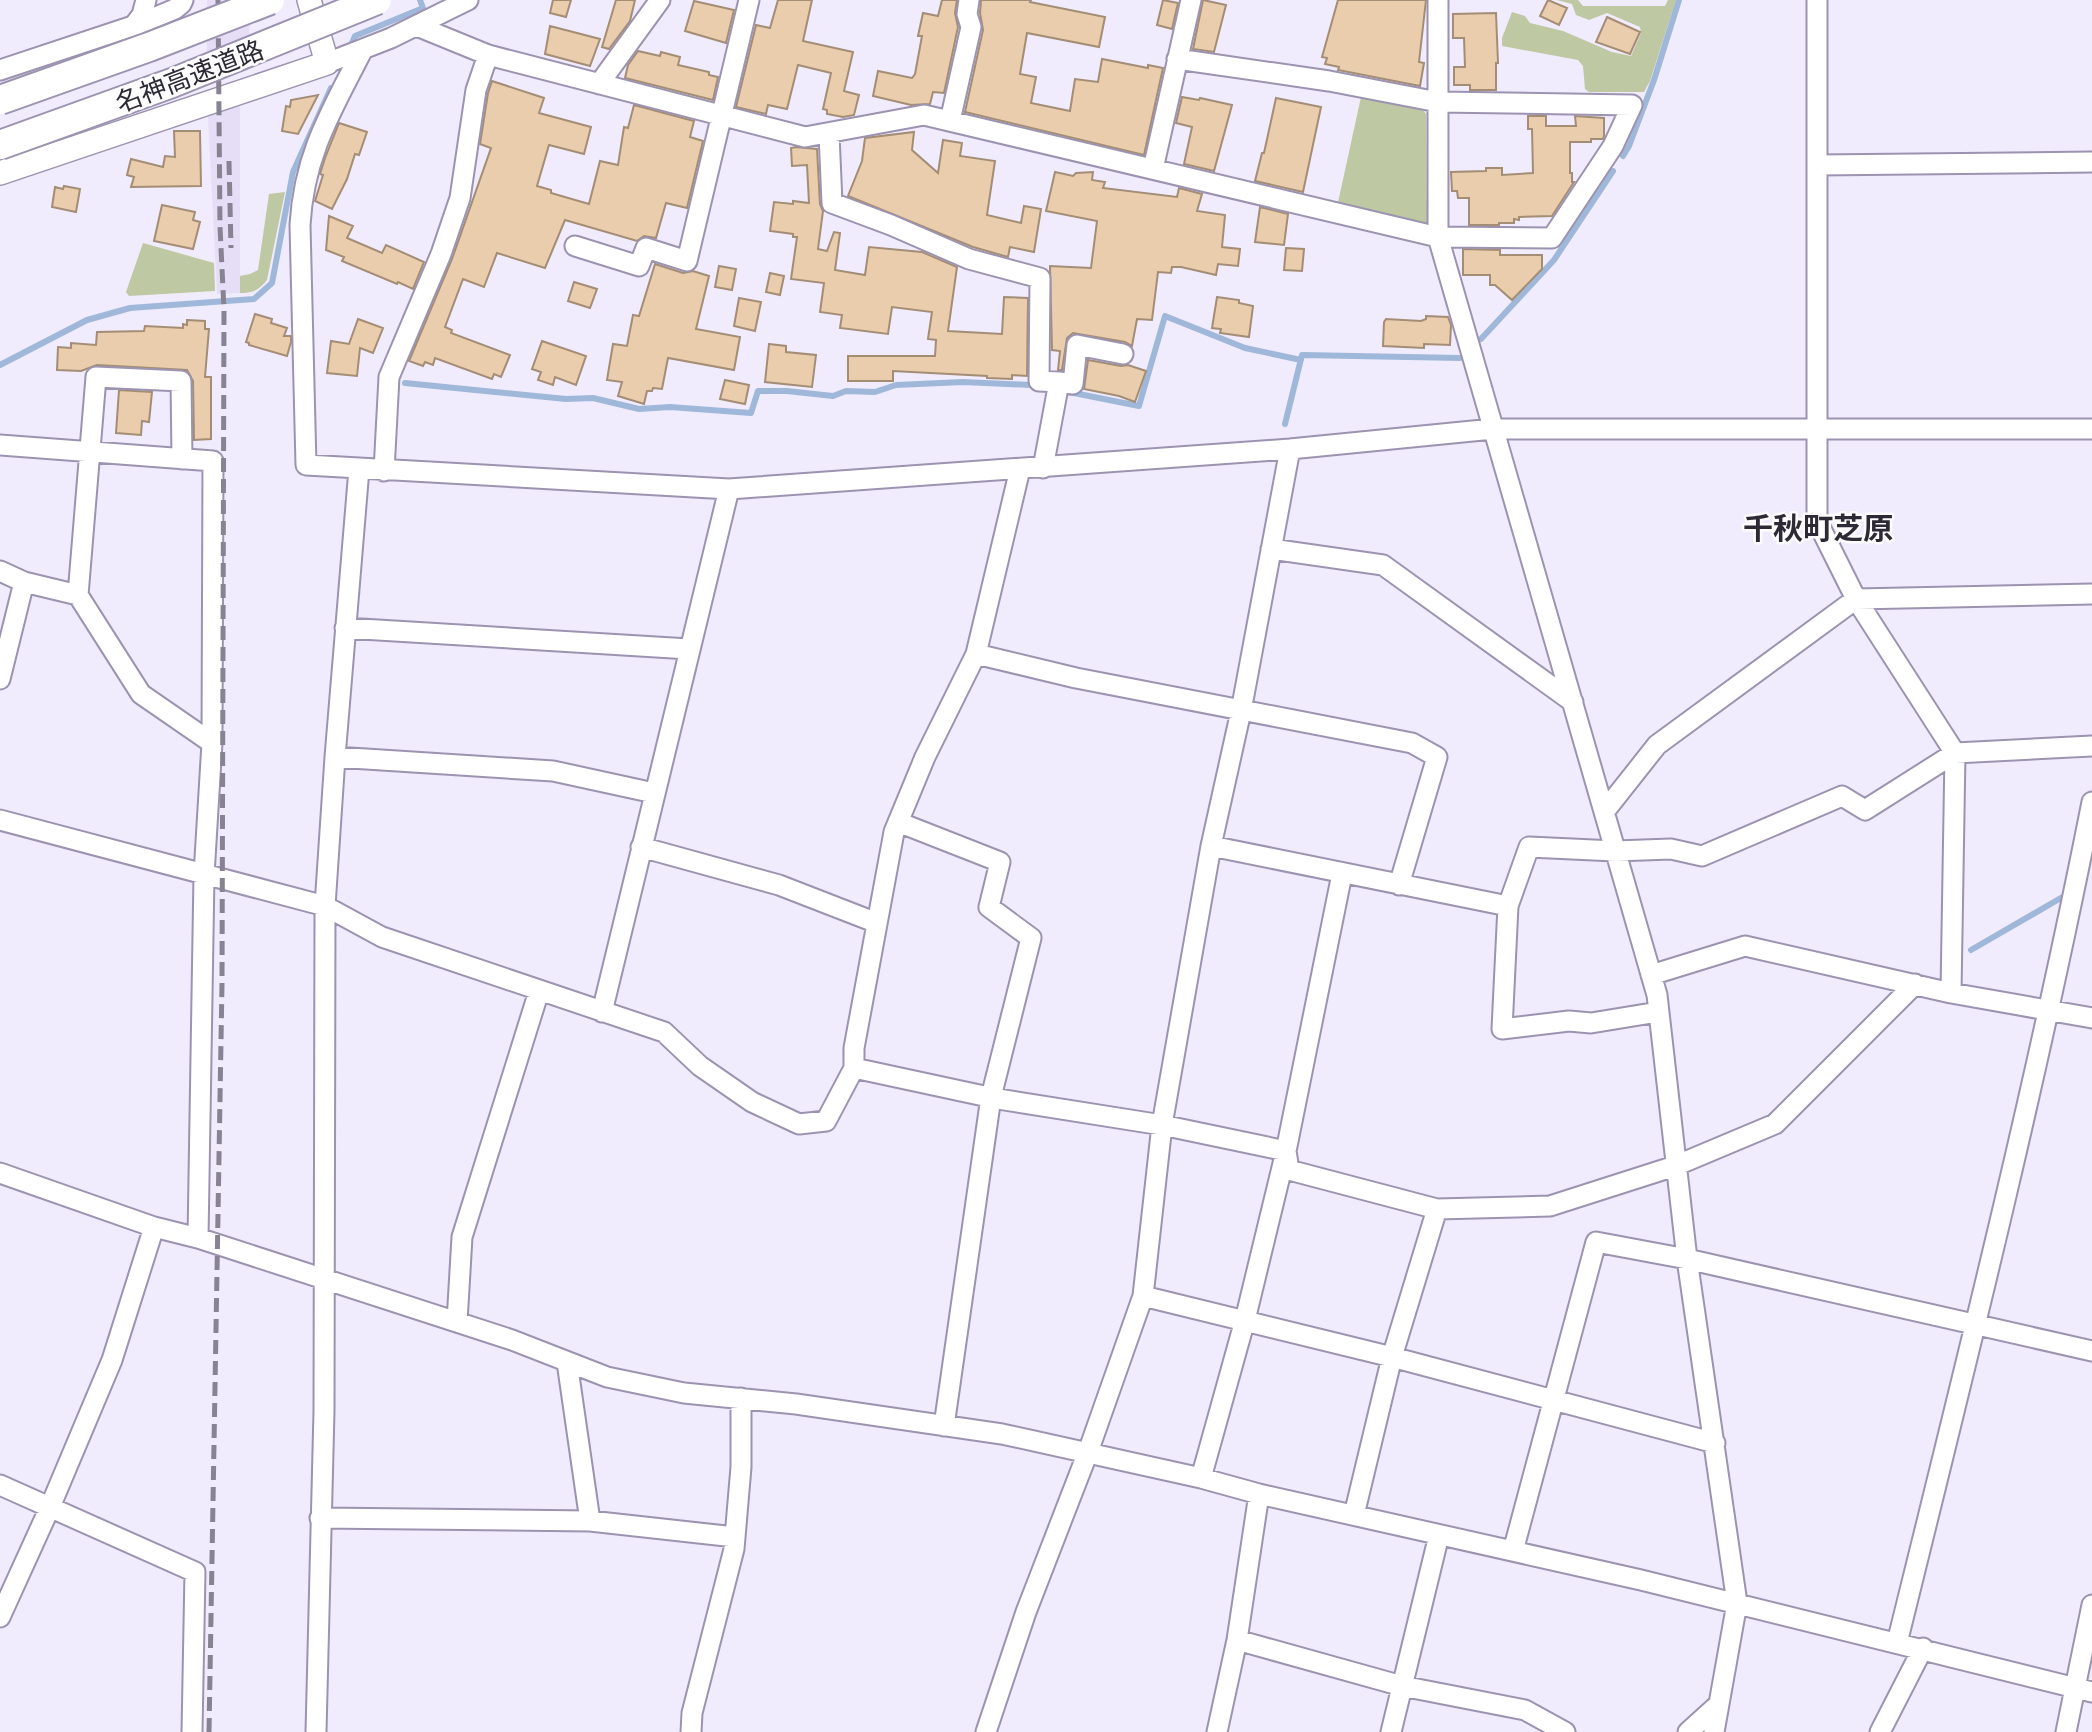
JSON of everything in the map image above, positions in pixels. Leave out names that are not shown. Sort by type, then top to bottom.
[{"type":"highway","name":"名神高速道路","points":[[0,100],[270,0]]},
{"type":"highway","name":"名神高速道路","points":[[0,145],[172,83],[377,0]]},
{"type":"main road","points":[[0,173],[327,63],[309,0]]},
{"type":"street","points":[[135,24],[142,15],[146,0]]},
{"type":"street","points":[[153,0],[163,8],[179,5]]},
{"type":"street","points":[[327,63],[418,26],[468,0]]},
{"type":"street","points":[[599,84],[660,0]]},
{"type":"street","points":[[575,246],[639,266],[646,248],[687,261],[748,0]]},
{"type":"street","points":[[950,121],[971,27],[967,14],[969,0]]},
{"type":"street","points":[[1153,169],[1191,0]]},
{"type":"street","points":[[1438,0],[1438,237],[1657,995],[1687,1259],[1737,1604],[1714,1732]]},
{"type":"street","points":[[1817,0],[1817,521],[1856,599],[1955,753],[1951,993]]},
{"type":"street","points":[[0,70],[135,24],[179,5]]},
{"type":"street","points":[[418,26],[488,55],[805,137],[924,115],[1438,237],[1552,238],[1613,146],[1632,106],[1438,102],[1329,81],[1177,60]]},
{"type":"street","points":[[363,49],[314,146],[302,194],[300,225],[306,465],[729,489],[1290,449],[1493,429],[2092,429]]},
{"type":"street","points":[[384,471],[389,377],[441,254],[460,198],[476,90],[488,55]]},
{"type":"street","points":[[829,134],[832,203],[969,259],[1040,278],[1039,381],[1073,384],[1077,345],[1124,354]]},
{"type":"street","points":[[1818,165],[2092,162]]},
{"type":"street","points":[[182,458],[181,381],[96,377],[78,595],[141,694],[212,743]]},
{"type":"street","points":[[1043,468],[1059,382]]},
{"type":"street","points":[[0,445],[213,461],[212,743],[204,875],[198,1238]]},
{"type":"street","points":[[986,1732],[1026,1612],[1088,1452],[1143,1296],[1162,1125],[1211,846],[1241,711],[1290,449]]},
{"type":"street","points":[[316,1732],[325,1280],[325,906],[359,469]]},
{"type":"street","points":[[0,820],[325,906],[382,937],[664,1032],[700,1066],[752,1102],[799,1124],[826,1121],[854,1068],[854,1048],[894,832],[925,757],[975,654],[1020,469]]},
{"type":"street","points":[[602,1012],[729,489]]},
{"type":"street","points":[[1271,549],[1383,565],[1573,702]]},
{"type":"street","points":[[0,571],[24,582],[78,595]]},
{"type":"street","points":[[0,679],[24,582]]},
{"type":"street","points":[[1604,812],[1657,745],[1856,599],[2092,594]]},
{"type":"street","points":[[345,628],[690,649]]},
{"type":"street","points":[[975,654],[1076,678],[1412,743],[1437,757],[1399,885]]},
{"type":"street","points":[[1658,1012],[1591,1023],[1569,1021],[1502,1029],[1508,906],[1529,847],[1671,849],[1702,856],[1842,796],[1865,810],[1955,753],[2092,746]]},
{"type":"street","points":[[335,757],[553,771],[654,793]]},
{"type":"street","points":[[1897,1643],[1976,1325],[2049,1010],[2092,802]]},
{"type":"street","points":[[898,822],[1000,862],[989,908],[1031,938],[991,1097],[944,1426]]},
{"type":"street","points":[[1211,846],[1508,906]]},
{"type":"street","points":[[641,847],[779,885],[877,923]]},
{"type":"street","points":[[1201,1478],[1245,1320],[1286,1151],[1342,874]]},
{"type":"street","points":[[1651,975],[1745,946],[1951,993],[2092,1018]]},
{"type":"street","points":[[1286,1151],[1289,1170],[1437,1209],[1550,1206],[1675,1166],[1775,1124],[1915,984]]},
{"type":"street","points":[[457,1322],[462,1237],[539,991]]},
{"type":"street","points":[[854,1068],[991,1097],[1162,1125],[1286,1151]]},
{"type":"street","points":[[0,1173],[154,1227],[198,1238],[457,1322],[607,1377],[684,1393],[796,1404],[1002,1434],[1088,1452],[1923,1648],[2084,1690]]},
{"type":"street","points":[[1354,1515],[1392,1357],[1437,1209]]},
{"type":"street","points":[[0,1617],[51,1507],[112,1360],[154,1227]]},
{"type":"street","points":[[1513,1551],[1596,1242],[1687,1259],[2092,1351]]},
{"type":"street","points":[[1143,1296],[1392,1357],[1715,1443]]},
{"type":"street","points":[[567,1362],[590,1521]]},
{"type":"street","points":[[691,1732],[692,1713],[734,1549],[741,1467],[741,1398]]},
{"type":"street","points":[[0,1485],[195,1572],[192,1732]]},
{"type":"street","points":[[1217,1732],[1237,1640],[1259,1494]]},
{"type":"street","points":[[320,1518],[590,1521],[735,1537]]},
{"type":"street","points":[[1391,1732],[1439,1535]]},
{"type":"street","points":[[2066,1732],[2084,1690],[2092,1605]]},
{"type":"street","points":[[1237,1640],[1402,1686],[1525,1710],[1565,1732]]},
{"type":"street","points":[[1880,1732],[1923,1648]]},
{"type":"street","points":[[1688,1732],[1719,1704]]},
{"type":"shaded area","points":[[207,0],[250,0],[248,70],[207,86]]},
{"type":"shaded area","points":[[240,106],[240,293],[217,294],[208,117],[211,112]]},
{"type":"green space","points":[[1557,0],[1578,0],[1583,6],[1665,6],[1668,0],[1676,0],[1644,92],[1589,92],[1585,89],[1583,66],[1578,60],[1502,46],[1502,38],[1512,12],[1525,16],[1530,23],[1563,31],[1612,52],[1631,56],[1641,33],[1640,27],[1607,13],[1589,20],[1576,15],[1572,4]]},
{"type":"green space","points":[[1361,97],[1422,108],[1426,114],[1427,223],[1420,227],[1337,207]]},
{"type":"green space","points":[[285,192],[267,280],[255,290],[240,293],[240,276],[258,270],[269,194]]},
{"type":"green space","points":[[143,243],[214,263],[215,291],[129,296],[126,292]]},
{"type":"building","points":[[553,0],[571,0],[566,17],[550,13]]},
{"type":"building","points":[[616,0],[635,0],[630,21],[609,49],[602,47]]},
{"type":"building","points":[[778,0],[812,0],[803,41],[853,52],[844,91],[859,95],[854,115],[843,117],[827,114],[827,110],[823,109],[831,73],[798,65],[787,109],[768,105],[766,114],[736,107],[756,25],[770,28]]},
{"type":"building","points":[[942,0],[957,0],[955,13],[958,27],[944,93],[933,92],[930,104],[911,105],[873,96],[878,71],[912,78],[915,74],[923,13],[938,16]]},
{"type":"building","points":[[981,0],[1031,0],[1030,2],[1105,17],[1099,47],[1027,33],[1020,74],[1036,77],[1031,103],[1070,111],[1075,79],[1098,82],[1102,59],[1148,68],[1148,65],[1163,68],[1144,155],[965,112],[983,30]]},
{"type":"building","points":[[1163,0],[1178,3],[1172,29],[1157,25]]},
{"type":"building","points":[[1203,0],[1226,5],[1214,52],[1193,49]]},
{"type":"building","points":[[1338,0],[1426,0],[1419,62],[1424,63],[1420,86],[1338,70],[1339,67],[1325,64],[1327,58],[1322,57]]},
{"type":"building","points":[[1548,0],[1567,8],[1559,25],[1540,16]]},
{"type":"building","points":[[694,1],[734,10],[726,43],[685,31]]},
{"type":"building","points":[[1496,13],[1496,90],[1470,90],[1470,85],[1454,85],[1454,67],[1465,67],[1464,38],[1453,38],[1453,14]]},
{"type":"building","points":[[1607,17],[1640,32],[1630,54],[1596,42]]},
{"type":"building","points":[[550,26],[600,39],[590,66],[545,54]]},
{"type":"building","points":[[638,51],[660,56],[661,52],[680,57],[678,65],[709,72],[709,75],[718,77],[713,100],[625,78],[628,65]]},
{"type":"building","points":[[492,81],[544,98],[539,113],[591,127],[584,154],[549,145],[537,186],[589,204],[600,161],[618,165],[624,127],[628,128],[634,105],[694,121],[690,137],[703,141],[687,208],[666,203],[656,238],[644,236],[637,241],[565,220],[545,268],[497,253],[484,287],[463,279],[445,327],[452,330],[451,333],[510,355],[501,377],[494,374],[492,379],[435,358],[433,365],[425,362],[423,366],[409,361],[452,259],[491,148],[480,144]]},
{"type":"building","points":[[318,95],[298,134],[282,131],[286,106],[290,107],[291,100]]},
{"type":"building","points":[[1182,97],[1232,105],[1214,171],[1184,164],[1192,127],[1176,123]]},
{"type":"building","points":[[1276,98],[1321,107],[1303,192],[1255,181]]},
{"type":"building","points":[[1528,116],[1546,116],[1546,126],[1576,126],[1575,116],[1604,118],[1604,136],[1603,139],[1591,139],[1591,142],[1570,142],[1570,173],[1574,182],[1552,216],[1519,217],[1519,220],[1514,219],[1514,223],[1499,225],[1469,225],[1469,198],[1458,198],[1457,191],[1452,191],[1451,172],[1502,168],[1502,175],[1533,173],[1532,129],[1528,129]]},
{"type":"building","points":[[339,123],[367,132],[359,155],[355,154],[347,179],[332,209],[315,201],[323,175],[320,174]]},
{"type":"building","points":[[174,131],[200,131],[201,186],[131,187],[134,177],[127,175],[131,159],[163,167],[165,156],[175,157]]},
{"type":"building","points":[[914,132],[912,150],[938,173],[943,140],[962,143],[960,156],[995,161],[987,215],[1021,223],[1024,206],[1041,209],[1034,252],[1010,247],[1008,257],[973,247],[848,196],[862,161],[865,138]]},
{"type":"building","points":[[791,148],[817,149],[820,204],[823,211],[818,249],[827,251],[834,232],[840,233],[835,270],[865,275],[869,247],[922,252],[957,267],[948,331],[1002,334],[1004,297],[1028,298],[1027,376],[1012,375],[1012,379],[893,371],[893,381],[848,381],[848,356],[935,356],[936,340],[928,339],[932,312],[892,307],[888,334],[840,328],[842,315],[820,312],[824,283],[791,279],[797,237],[770,231],[774,202],[809,203],[807,165],[792,166]]},
{"type":"building","points":[[1055,172],[1073,176],[1076,173],[1093,172],[1092,180],[1105,182],[1103,188],[1177,197],[1179,188],[1202,194],[1197,211],[1225,215],[1222,247],[1240,249],[1238,266],[1218,264],[1216,275],[1181,267],[1172,267],[1171,273],[1158,272],[1152,320],[1137,319],[1132,346],[1125,342],[1073,333],[1067,338],[1062,370],[1058,370],[1060,351],[1052,350],[1050,266],[1091,268],[1097,221],[1046,211]]},
{"type":"building","points":[[64,186],[80,189],[76,212],[52,207],[55,187],[63,189]]},
{"type":"building","points":[[162,205],[195,212],[193,220],[200,222],[193,249],[154,241]]},
{"type":"building","points":[[1260,207],[1288,214],[1284,245],[1255,242]]},
{"type":"building","points":[[329,216],[353,226],[347,238],[382,253],[386,245],[424,262],[413,289],[342,261],[344,257],[326,250]]},
{"type":"building","points":[[1286,248],[1304,249],[1302,271],[1284,270]]},
{"type":"building","points":[[1463,249],[1500,250],[1500,255],[1542,255],[1542,269],[1512,300],[1495,285],[1490,285],[1490,275],[1463,275]]},
{"type":"building","points":[[655,264],[683,273],[693,271],[709,276],[696,329],[740,337],[734,370],[668,358],[662,389],[653,388],[652,391],[647,391],[644,404],[618,396],[622,382],[607,380],[613,344],[627,346],[633,315],[639,316]]},
{"type":"building","points":[[719,266],[736,269],[732,290],[715,287]]},
{"type":"building","points":[[770,273],[784,276],[780,295],[766,292]]},
{"type":"building","points":[[574,282],[597,289],[590,308],[568,301]]},
{"type":"building","points":[[1217,297],[1239,300],[1239,303],[1253,306],[1249,337],[1220,333],[1221,329],[1212,328]]},
{"type":"building","points":[[739,298],[761,302],[755,331],[734,326]]},
{"type":"building","points":[[255,314],[272,319],[271,323],[287,328],[284,336],[291,336],[291,342],[287,356],[246,342]]},
{"type":"building","points":[[1426,316],[1448,317],[1451,325],[1450,345],[1424,344],[1424,348],[1383,346],[1386,319],[1421,321],[1426,319]]},
{"type":"building","points":[[358,319],[383,328],[373,353],[360,348],[357,376],[327,373],[331,341],[349,344]]},
{"type":"building","points":[[187,320],[205,321],[205,329],[209,329],[205,377],[211,377],[211,439],[194,440],[193,381],[187,370],[97,365],[81,371],[57,370],[58,347],[71,348],[71,343],[96,345],[97,332],[144,331],[145,326],[183,328],[183,324],[187,325]]},
{"type":"building","points":[[542,341],[586,356],[576,385],[555,377],[553,385],[538,380],[541,372],[532,369]]},
{"type":"building","points":[[769,344],[786,346],[786,352],[816,355],[812,387],[765,382]]},
{"type":"building","points":[[1088,360],[1128,365],[1146,371],[1135,402],[1084,389]]},
{"type":"building","points":[[725,380],[749,385],[745,404],[720,399]]},
{"type":"building","points":[[119,390],[152,392],[149,422],[142,421],[141,435],[116,433]]},
{"type":"waterway","points":[[352,43],[355,36],[423,8],[420,0]]},
{"type":"waterway","points":[[1623,156],[1654,80],[1679,0]]},
{"type":"waterway","points":[[0,365],[87,320],[130,308],[254,299],[272,283],[293,172],[331,88]]},
{"type":"waterway","points":[[1481,339],[1554,260],[1613,171]]},
{"type":"waterway","points":[[1069,392],[1139,406],[1165,316],[1245,348],[1301,360]]},
{"type":"waterway","points":[[1285,424],[1302,355],[1460,358]]},
{"type":"waterway","points":[[405,383],[566,399],[593,398],[639,409],[670,407],[751,413],[758,391],[833,396],[846,391],[875,392],[896,385],[963,382],[1031,385]]},
{"type":"waterway","points":[[1971,950],[2066,895]]},
{"type":"railway","points":[[209,1732],[222,984],[224,310],[220,227],[218,0]]},
{"type":"railway","points":[[229,161],[231,248]]},
{"type":"district","name":"千秋町芝原","points":[[1818,526]]}]
